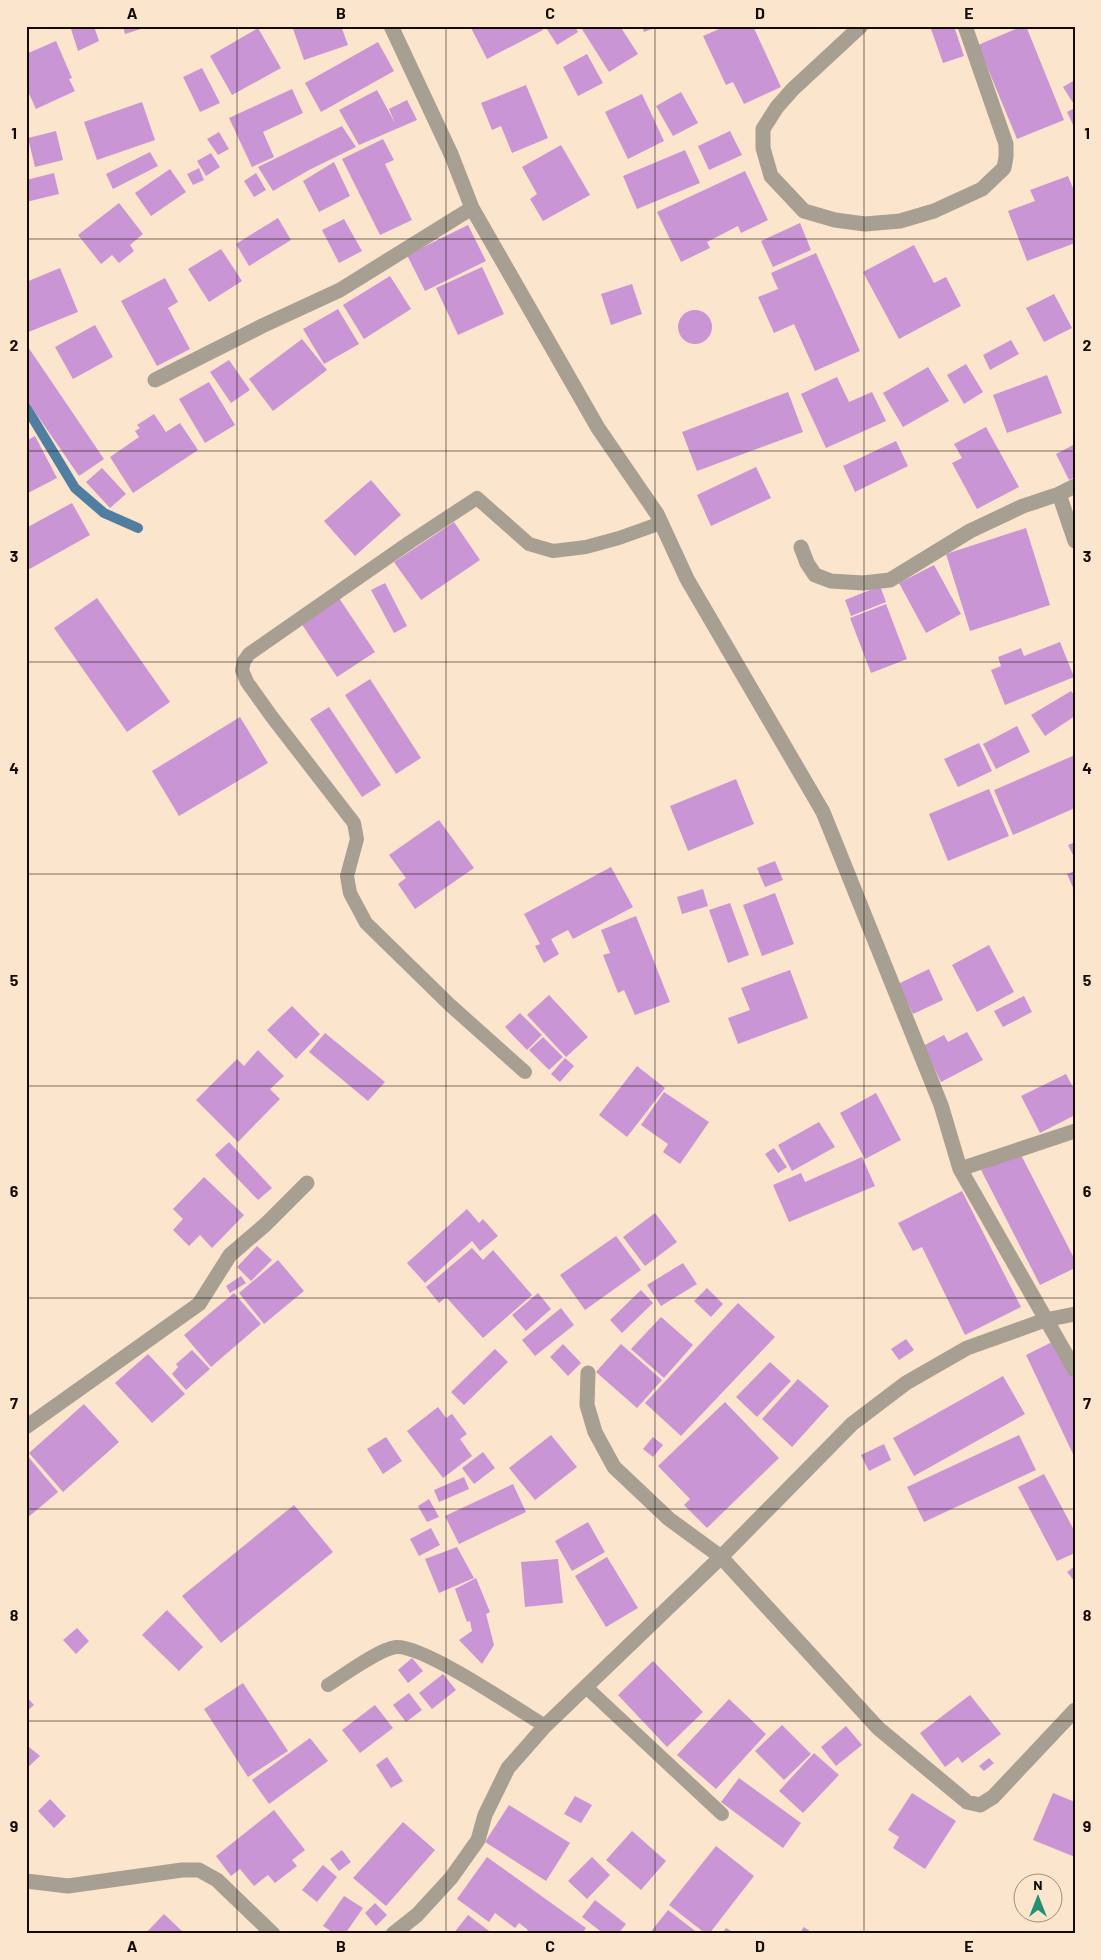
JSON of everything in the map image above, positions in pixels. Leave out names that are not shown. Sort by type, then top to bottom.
[{"type":"street","points":[[391,26],[451,154],[472,208],[598,428],[657,514],[687,579],[823,812],[941,1105],[960,1169],[1075,1370]]},
{"type":"street","points":[[861,26],[777,107],[763,129],[763,148],[771,176],[804,211],[835,220],[865,224],[900,221],[934,211],[982,189],[1004,168],[1006,144],[965,26]]},
{"type":"street","points":[[155,380],[262,326],[340,290],[472,208]]},
{"type":"street","points":[[801,547],[807,563],[815,575],[831,581],[863,583],[890,580],[970,531],[1023,506],[1059,494],[1075,486]]},
{"type":"street","points":[[1059,494],[1075,541]]},
{"type":"street","points":[[960,1169],[1075,1131]]},
{"type":"street","points":[[26,1427],[198,1304],[230,1255],[266,1224],[307,1182]]},
{"type":"street","points":[[393,1934],[417,1914],[451,1878],[478,1840],[485,1814],[508,1768],[545,1726],[721,1557],[852,1424],[906,1382],[967,1348],[1045,1320],[1075,1314]]},
{"type":"street","points":[[588,1373],[587,1405],[595,1432],[614,1467],[669,1519],[721,1557],[878,1728],[967,1802],[980,1805],[993,1797],[1075,1710]]},
{"type":"street","points":[[26,1881],[68,1886],[182,1870],[198,1870],[217,1880],[273,1934]]},
{"type":"lane","points":[[525,1072],[450,1005],[366,923],[350,893],[347,876],[358,839],[354,823],[247,682],[242,670],[244,661],[249,654],[410,542],[477,498],[529,544],[554,551],[586,547],[619,538],[660,523]]},
{"type":"lane","points":[[328,1684],[382,1651],[397,1647],[427,1656],[545,1726]]},
{"type":"lane","points":[[586,1687],[722,1814]]},
{"type":"building","points":[[70,26],[94,26],[99,41],[78,51]]},
{"type":"building","points":[[123,26],[147,26],[147,27],[125,34]]},
{"type":"building","points":[[292,26],[341,26],[348,45],[304,60]]},
{"type":"building","points":[[470,26],[541,26],[543,30],[487,59]]},
{"type":"building","points":[[545,26],[575,26],[578,32],[557,45]]},
{"type":"building","points":[[580,26],[620,26],[638,54],[609,72]]},
{"type":"building","points":[[642,26],[659,26],[644,32]]},
{"type":"building","points":[[726,26],[753,26],[781,87],[744,104],[733,82],[726,85],[703,36]]},
{"type":"building","points":[[930,26],[954,26],[964,56],[943,63]]},
{"type":"building","points":[[1026,26],[1064,120],[1017,139],[978,45]]},
{"type":"building","points":[[258,28],[281,68],[232,95],[210,56]]},
{"type":"building","points":[[56,41],[72,78],[69,79],[75,91],[36,109],[26,87],[26,54]]},
{"type":"building","points":[[378,42],[394,71],[321,112],[305,83]]},
{"type":"building","points":[[587,54],[603,83],[578,96],[563,67]]},
{"type":"building","points":[[202,68],[220,103],[200,112],[183,77]]},
{"type":"building","points":[[1075,80],[1075,106],[1063,87]]},
{"type":"building","points":[[526,85],[548,138],[512,153],[501,126],[492,130],[481,103]]},
{"type":"building","points":[[292,89],[303,113],[263,132],[274,157],[252,167],[229,118]]},
{"type":"building","points":[[377,90],[395,123],[389,109],[407,100],[417,120],[359,145],[339,110]]},
{"type":"building","points":[[681,92],[698,123],[673,136],[656,106]]},
{"type":"building","points":[[642,94],[664,141],[628,159],[605,112]]},
{"type":"building","points":[[142,102],[155,140],[97,160],[84,122]]},
{"type":"building","points":[[1075,108],[1075,129],[1067,112]]},
{"type":"building","points":[[342,126],[356,147],[309,170],[273,191],[258,167]]},
{"type":"building","points":[[56,131],[63,160],[35,167],[28,138]]},
{"type":"building","points":[[730,131],[742,155],[709,170],[698,146]]},
{"type":"building","points":[[219,132],[229,149],[218,155],[207,139]]},
{"type":"building","points":[[383,139],[394,160],[385,164],[412,220],[380,235],[342,159]]},
{"type":"building","points":[[561,145],[590,195],[543,221],[530,199],[537,194],[522,167]]},
{"type":"building","points":[[685,150],[700,183],[637,209],[623,176]]},
{"type":"building","points":[[150,152],[158,166],[113,189],[106,174]]},
{"type":"building","points":[[211,153],[220,167],[206,176],[197,161]]},
{"type":"building","points":[[334,162],[350,196],[319,212],[303,181]]},
{"type":"building","points":[[199,168],[204,180],[193,185],[187,174]]},
{"type":"building","points":[[170,169],[186,192],[151,216],[135,193]]},
{"type":"building","points":[[745,171],[768,220],[741,233],[738,226],[707,242],[710,248],[681,262],[657,212]]},
{"type":"building","points":[[54,173],[59,194],[26,202],[26,180]]},
{"type":"building","points":[[256,173],[266,190],[254,197],[244,181]]},
{"type":"building","points":[[1068,176],[1075,193],[1075,243],[1027,261],[1008,211],[1035,201],[1030,190]]},
{"type":"building","points":[[119,203],[143,234],[130,245],[134,251],[119,263],[112,255],[101,264],[78,235]]},
{"type":"building","points":[[278,218],[291,240],[249,266],[236,244]]},
{"type":"building","points":[[344,219],[362,251],[339,263],[322,230]]},
{"type":"building","points":[[800,223],[811,250],[773,267],[761,241]]},
{"type":"building","points":[[468,225],[486,261],[425,291],[407,255]]},
{"type":"building","points":[[914,245],[934,283],[946,277],[961,306],[899,339],[863,272]]},
{"type":"building","points":[[221,249],[242,281],[209,302],[188,269]]},
{"type":"building","points":[[816,253],[860,351],[815,371],[794,324],[774,333],[758,297],[778,289],[771,273]]},
{"type":"building","points":[[482,267],[504,314],[458,335],[436,288]]},
{"type":"building","points":[[60,268],[78,312],[26,333],[26,282]]},
{"type":"building","points":[[390,276],[411,309],[364,339],[343,305]]},
{"type":"building","points":[[165,278],[178,302],[168,308],[190,349],[157,366],[121,301]]},
{"type":"building","points":[[632,284],[642,314],[611,325],[601,294]]},
{"type":"building","points":[[1054,294],[1072,328],[1044,342],[1026,308]]},
{"type":"building","points":[[338,309],[359,344],[324,364],[303,329]]},
{"type":"building","points":[[695,310],[707,315],[712,327],[707,339],[695,344],[683,339],[678,327],[683,315]]},
{"type":"building","points":[[95,325],[113,357],[73,379],[55,347]]},
{"type":"building","points":[[302,339],[327,370],[273,411],[249,379]]},
{"type":"building","points":[[1011,340],[1019,354],[990,370],[983,355]]},
{"type":"building","points":[[26,344],[104,459],[79,476],[26,399]]},
{"type":"building","points":[[229,360],[250,390],[231,403],[210,372]]},
{"type":"building","points":[[966,364],[983,392],[964,404],[947,375]]},
{"type":"building","points":[[928,367],[949,401],[903,427],[883,393]]},
{"type":"building","points":[[1047,375],[1062,413],[1007,433],[993,395]]},
{"type":"building","points":[[837,377],[849,402],[872,392],[886,421],[826,448],[801,394]]},
{"type":"building","points":[[209,382],[235,425],[205,443],[179,399]]},
{"type":"building","points":[[788,392],[803,432],[697,471],[682,432]]},
{"type":"building","points":[[154,414],[166,432],[180,423],[198,450],[133,493],[110,457],[139,437],[135,431],[140,428],[137,425]]},
{"type":"building","points":[[986,427],[1019,487],[977,509],[952,463],[962,458],[954,444]]},
{"type":"building","points":[[35,436],[57,478],[26,494],[26,441]]},
{"type":"building","points":[[896,441],[908,466],[855,492],[843,466]]},
{"type":"building","points":[[1075,444],[1075,477],[1069,480],[1056,454]]},
{"type":"building","points":[[756,467],[771,498],[711,526],[697,495]]},
{"type":"building","points":[[102,468],[126,494],[110,508],[86,482]]},
{"type":"building","points":[[371,480],[401,515],[355,556],[324,521]]},
{"type":"building","points":[[72,503],[90,535],[26,571],[26,528]]},
{"type":"building","points":[[454,522],[480,560],[421,600],[394,562]]},
{"type":"building","points":[[1026,528],[1050,605],[970,631],[946,554]]},
{"type":"building","points":[[934,565],[961,614],[926,633],[899,583]]},
{"type":"building","points":[[385,583],[407,626],[394,633],[371,590]]},
{"type":"building","points":[[880,586],[886,602],[851,616],[845,600]]},
{"type":"building","points":[[97,598],[170,702],[127,732],[54,628]]},
{"type":"building","points":[[339,598],[375,652],[337,677],[301,623]]},
{"type":"building","points":[[886,604],[907,659],[871,673],[850,618]]},
{"type":"building","points":[[1060,642],[1074,677],[1005,705],[991,670],[1001,666],[998,657],[1021,648],[1024,656]]},
{"type":"building","points":[[370,679],[421,758],[396,774],[345,695]]},
{"type":"building","points":[[1071,691],[1075,696],[1075,716],[1045,736],[1031,715]]},
{"type":"building","points":[[329,707],[381,785],[362,797],[310,719]]},
{"type":"building","points":[[240,717],[268,763],[179,816],[152,771]]},
{"type":"building","points":[[1017,726],[1030,752],[996,769],[983,744]]},
{"type":"building","points":[[979,743],[992,771],[958,787],[944,759]]},
{"type":"building","points":[[1075,755],[1075,808],[1013,835],[994,790]]},
{"type":"building","points":[[736,779],[754,824],[688,851],[670,806]]},
{"type":"building","points":[[989,789],[1009,836],[948,861],[929,814]]},
{"type":"building","points":[[439,820],[474,868],[415,909],[398,884],[406,878],[389,855]]},
{"type":"building","points":[[1075,842],[1075,859],[1068,845]]},
{"type":"building","points":[[775,861],[783,880],[765,887],[757,868]]},
{"type":"building","points":[[611,867],[633,907],[573,939],[568,930],[551,939],[559,954],[544,963],[535,946],[540,944],[524,914]]},
{"type":"building","points":[[1075,871],[1075,892],[1067,874]]},
{"type":"building","points":[[703,889],[708,906],[682,914],[677,897]]},
{"type":"building","points":[[775,893],[794,944],[762,956],[743,905]]},
{"type":"building","points":[[730,903],[749,955],[728,963],[709,910]]},
{"type":"building","points":[[636,916],[670,1002],[635,1015],[624,990],[618,993],[603,955],[610,953],[601,930]]},
{"type":"building","points":[[989,945],[1014,992],[977,1012],[952,965]]},
{"type":"building","points":[[929,969],[943,1000],[913,1014],[898,984]]},
{"type":"building","points":[[790,970],[808,1018],[738,1044],[728,1018],[750,1010],[741,988]]},
{"type":"building","points":[[549,995],[588,1037],[566,1057],[527,1015]]},
{"type":"building","points":[[1024,996],[1032,1012],[1003,1027],[994,1011]]},
{"type":"building","points":[[292,1006],[320,1034],[296,1059],[267,1030]]},
{"type":"building","points":[[520,1013],[542,1035],[527,1050],[505,1027]]},
{"type":"building","points":[[967,1032],[983,1060],[941,1082],[923,1046],[944,1035],[948,1042]]},
{"type":"building","points":[[325,1033],[385,1082],[368,1101],[309,1052]]},
{"type":"building","points":[[543,1037],[563,1057],[549,1070],[529,1050]]},
{"type":"building","points":[[258,1050],[284,1076],[270,1089],[280,1099],[238,1142],[196,1100],[237,1059],[244,1066]]},
{"type":"building","points":[[565,1058],[574,1066],[560,1082],[551,1074]]},
{"type":"building","points":[[637,1066],[665,1088],[627,1137],[599,1115]]},
{"type":"building","points":[[1066,1074],[1075,1091],[1075,1115],[1040,1133],[1021,1096]]},
{"type":"building","points":[[664,1092],[709,1122],[680,1164],[663,1152],[668,1144],[641,1125]]},
{"type":"building","points":[[876,1093],[901,1140],[865,1159],[840,1113]]},
{"type":"building","points":[[819,1122],[835,1147],[792,1171],[778,1145]]},
{"type":"building","points":[[229,1142],[272,1188],[258,1200],[215,1155]]},
{"type":"building","points":[[774,1148],[787,1167],[778,1173],[765,1154]]},
{"type":"building","points":[[1019,1151],[1075,1260],[1075,1268],[1040,1285],[981,1170]]},
{"type":"building","points":[[862,1157],[875,1186],[789,1222],[773,1185],[801,1173],[805,1182]]},
{"type":"building","points":[[204,1177],[244,1215],[212,1248],[200,1235],[189,1246],[173,1230],[183,1219],[173,1209]]},
{"type":"building","points":[[962,1191],[1021,1307],[965,1335],[922,1247],[913,1251],[898,1223]]},
{"type":"building","points":[[467,1209],[479,1223],[483,1219],[498,1236],[480,1251],[472,1241],[425,1283],[407,1263]]},
{"type":"building","points":[[655,1213],[677,1242],[645,1266],[623,1237]]},
{"type":"building","points":[[616,1236],[641,1270],[585,1310],[560,1275]]},
{"type":"building","points":[[257,1246],[272,1260],[251,1281],[237,1267]]},
{"type":"building","points":[[472,1248],[483,1260],[493,1250],[532,1295],[483,1338],[446,1297],[439,1303],[426,1287]]},
{"type":"building","points":[[278,1260],[304,1291],[264,1324],[239,1293]]},
{"type":"building","points":[[683,1263],[697,1284],[661,1306],[647,1285]]},
{"type":"building","points":[[241,1276],[246,1283],[230,1293],[226,1286]]},
{"type":"building","points":[[707,1288],[723,1304],[711,1317],[694,1301]]},
{"type":"building","points":[[641,1290],[653,1303],[622,1333],[610,1320]]},
{"type":"building","points":[[234,1293],[261,1324],[211,1367],[184,1335]]},
{"type":"building","points":[[538,1293],[551,1309],[526,1331],[512,1315]]},
{"type":"building","points":[[738,1303],[775,1337],[681,1436],[645,1403]]},
{"type":"building","points":[[561,1308],[574,1325],[535,1356],[522,1340]]},
{"type":"building","points":[[661,1317],[693,1345],[664,1378],[631,1349]]},
{"type":"building","points":[[906,1339],[914,1350],[899,1360],[891,1349]]},
{"type":"building","points":[[1056,1340],[1075,1379],[1075,1453],[1073,1454],[1026,1355]]},
{"type":"building","points":[[563,1344],[581,1363],[568,1376],[550,1357]]},
{"type":"building","points":[[621,1344],[662,1380],[637,1408],[596,1372]]},
{"type":"building","points":[[495,1349],[508,1362],[464,1405],[451,1392]]},
{"type":"building","points":[[192,1350],[210,1369],[186,1390],[172,1374],[178,1367],[176,1364]]},
{"type":"building","points":[[148,1354],[185,1394],[152,1423],[115,1383]]},
{"type":"building","points":[[770,1362],[791,1381],[757,1417],[736,1397]]},
{"type":"building","points":[[1003,1376],[1025,1414],[914,1476],[893,1438]]},
{"type":"building","points":[[798,1379],[829,1406],[792,1447],[762,1419]]},
{"type":"building","points":[[725,1402],[779,1458],[707,1528],[684,1505],[690,1499],[658,1466]]},
{"type":"building","points":[[84,1404],[119,1442],[63,1492],[29,1453]]},
{"type":"building","points":[[438,1407],[446,1418],[452,1414],[467,1434],[460,1439],[472,1456],[443,1478],[407,1431]]},
{"type":"building","points":[[551,1435],[577,1467],[535,1500],[509,1468]]},
{"type":"building","points":[[1019,1435],[1036,1470],[924,1522],[907,1487]]},
{"type":"building","points":[[386,1437],[402,1461],[383,1474],[367,1449]]},
{"type":"building","points":[[653,1437],[663,1445],[653,1457],[643,1449]]},
{"type":"building","points":[[884,1444],[891,1460],[869,1471],[861,1455]]},
{"type":"building","points":[[483,1452],[495,1468],[474,1484],[462,1468]]},
{"type":"building","points":[[26,1454],[58,1492],[26,1519]]},
{"type":"building","points":[[1044,1474],[1075,1532],[1075,1553],[1057,1561],[1018,1487]]},
{"type":"building","points":[[464,1477],[469,1489],[439,1502],[434,1490]]},
{"type":"building","points":[[513,1484],[526,1512],[459,1544],[445,1516]]},
{"type":"building","points":[[429,1499],[439,1517],[427,1522],[418,1506]]},
{"type":"building","points":[[294,1505],[333,1552],[221,1643],[182,1596]]},
{"type":"building","points":[[588,1522],[605,1552],[572,1571],[555,1541]]},
{"type":"building","points":[[431,1528],[440,1545],[419,1556],[410,1539]]},
{"type":"building","points":[[457,1547],[474,1578],[439,1593],[425,1559]]},
{"type":"building","points":[[607,1557],[638,1608],[606,1627],[575,1576]]},
{"type":"building","points":[[558,1559],[563,1603],[525,1607],[521,1562]]},
{"type":"building","points":[[1075,1566],[1075,1582],[1067,1572]]},
{"type":"building","points":[[476,1578],[490,1612],[486,1614],[494,1645],[482,1664],[459,1640],[472,1631],[470,1621],[467,1622],[455,1589]]},
{"type":"building","points":[[167,1610],[203,1647],[179,1671],[142,1635]]},
{"type":"building","points":[[77,1628],[89,1641],[76,1654],[63,1640]]},
{"type":"building","points":[[412,1658],[423,1671],[408,1683],[398,1670]]},
{"type":"building","points":[[653,1661],[703,1712],[667,1747],[618,1695]]},
{"type":"building","points":[[443,1674],[456,1690],[432,1709],[419,1693]]},
{"type":"building","points":[[243,1683],[288,1751],[248,1777],[204,1709]]},
{"type":"building","points":[[409,1693],[422,1710],[406,1722],[393,1705]]},
{"type":"building","points":[[970,1695],[1001,1734],[962,1763],[958,1757],[945,1767],[920,1733]]},
{"type":"building","points":[[26,1696],[34,1705],[26,1712]]},
{"type":"building","points":[[729,1699],[766,1734],[716,1789],[677,1755]]},
{"type":"building","points":[[375,1705],[393,1728],[360,1753],[342,1730]]},
{"type":"building","points":[[782,1725],[811,1754],[784,1780],[755,1751]]},
{"type":"building","points":[[846,1726],[862,1745],[836,1766],[821,1747]]},
{"type":"building","points":[[310,1738],[328,1761],[269,1804],[252,1780]]},
{"type":"building","points":[[29,1747],[40,1756],[26,1769],[26,1750]]},
{"type":"building","points":[[814,1753],[839,1775],[803,1813],[779,1791]]},
{"type":"building","points":[[387,1757],[403,1781],[391,1788],[376,1765]]},
{"type":"building","points":[[989,1758],[994,1763],[984,1771],[979,1766]]},
{"type":"building","points":[[739,1778],[801,1823],[783,1848],[721,1802]]},
{"type":"building","points":[[912,1793],[956,1821],[925,1869],[893,1848],[899,1837],[888,1830]]},
{"type":"building","points":[[1053,1793],[1075,1802],[1075,1857],[1033,1840]]},
{"type":"building","points":[[575,1796],[592,1805],[581,1823],[564,1814]]},
{"type":"building","points":[[50,1799],[66,1816],[54,1828],[38,1811]]},
{"type":"building","points":[[509,1805],[570,1843],[546,1881],[485,1842]]},
{"type":"building","points":[[274,1810],[305,1850],[292,1860],[297,1866],[275,1883],[268,1875],[254,1886],[240,1869],[231,1876],[216,1856]]},
{"type":"building","points":[[403,1822],[435,1850],[386,1906],[353,1878]]},
{"type":"building","points":[[632,1831],[666,1861],[641,1890],[606,1860]]},
{"type":"building","points":[[716,1846],[754,1876],[709,1934],[706,1934],[669,1905]]},
{"type":"building","points":[[342,1850],[351,1862],[339,1871],[330,1859]]},
{"type":"building","points":[[487,1857],[586,1928],[582,1934],[525,1934],[528,1930],[519,1923],[515,1928],[495,1913],[489,1922],[457,1899]]},
{"type":"building","points":[[592,1857],[610,1875],[587,1899],[568,1881]]},
{"type":"building","points":[[323,1865],[337,1877],[317,1902],[302,1890]]},
{"type":"building","points":[[344,1896],[363,1908],[345,1934],[335,1934],[323,1926]]},
{"type":"building","points":[[595,1900],[626,1924],[618,1934],[604,1934],[582,1917]]},
{"type":"building","points":[[375,1903],[387,1915],[376,1926],[365,1913]]},
{"type":"building","points":[[668,1910],[699,1934],[649,1934]]},
{"type":"building","points":[[164,1914],[185,1934],[145,1934]]},
{"type":"building","points":[[468,1915],[493,1934],[453,1934]]},
{"type":"building","points":[[804,1927],[814,1934],[799,1934]]},
{"type":"building","points":[[726,1928],[736,1934],[722,1934]]},
{"type":"waterway","points":[[26,407],[75,488],[104,513],[138,528]]}]
